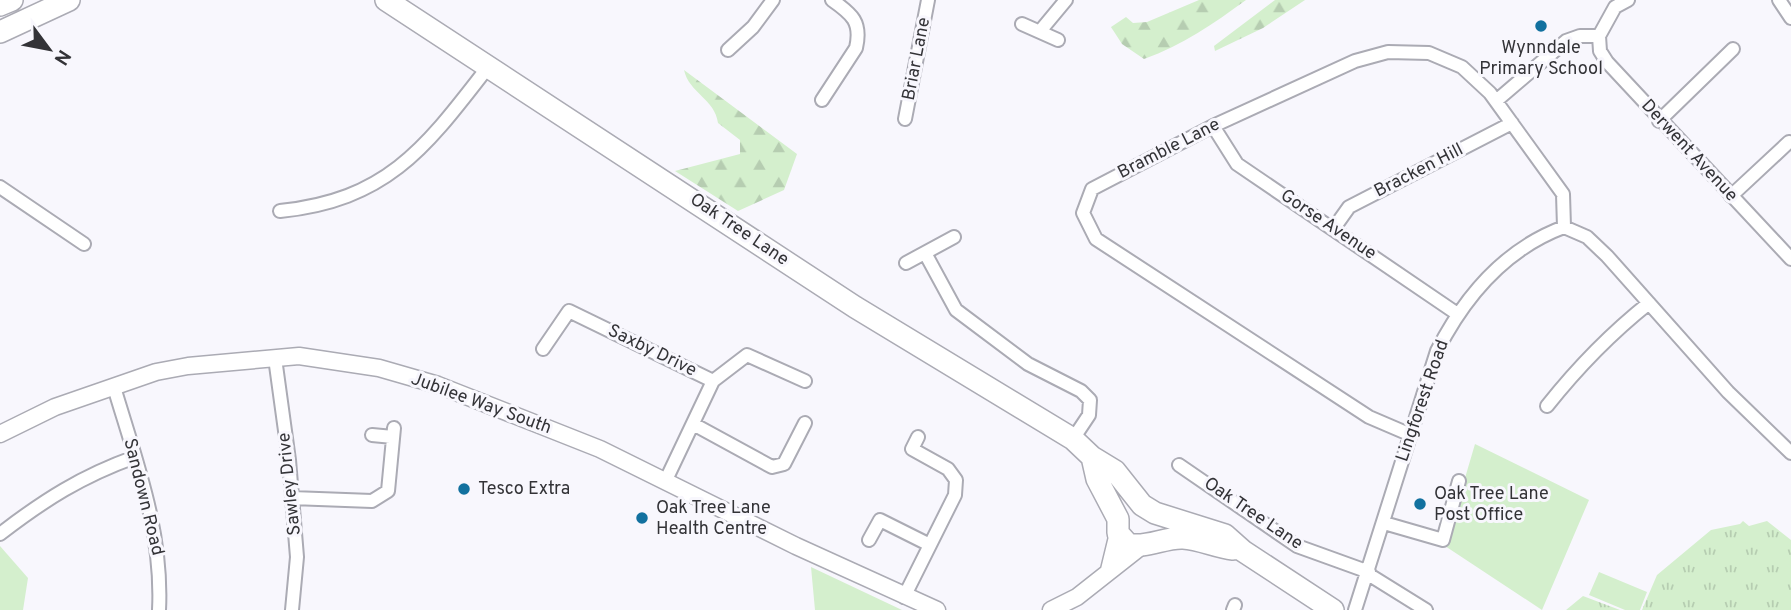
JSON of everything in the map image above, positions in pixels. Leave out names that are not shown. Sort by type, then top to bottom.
[{"type":"main road","points":[[0,5],[12,0]]},
{"type":"main road","points":[[0,32],[69,0]]},
{"type":"main road","name":"Oak Tree Lane","points":[[386,0],[855,307],[1073,439],[1092,457],[1115,471],[1148,509],[1225,535],[1243,551],[1333,610]]},
{"type":"main road","name":"Oak Tree Lane","points":[[1092,457],[1097,479],[1118,526]]},
{"type":"main road","points":[[1124,509],[1148,509],[1157,532],[1146,544],[1128,544],[1118,526],[1124,509]]},
{"type":"main road","name":"Oak Tree Lane","points":[[1146,544],[1185,538],[1243,551]]},
{"type":"street","points":[[728,50],[753,27],[772,0]]},
{"type":"street","points":[[830,96],[856,48],[859,27],[852,15],[832,0]]},
{"type":"street","name":"Briar Lane","points":[[905,119],[928,0]]},
{"type":"street","points":[[1041,30],[1066,0]]},
{"type":"street","points":[[1496,101],[1566,41],[1580,36],[1599,36],[1615,7],[1628,0]]},
{"type":"street","points":[[1779,0],[1791,18]]},
{"type":"street","points":[[1022,24],[1041,30],[1058,40]]},
{"type":"street","name":"Derwent Avenue","points":[[1599,36],[1600,51],[1607,62],[1659,121],[1791,259]]},
{"type":"street","points":[[1659,121],[1733,49]]},
{"type":"street","name":"Bramble Lane","points":[[1411,435],[1369,417],[1096,239],[1083,213],[1092,189],[1213,126],[1355,61],[1388,52],[1429,53],[1462,67],[1496,101],[1563,194],[1564,227]]},
{"type":"street","points":[[280,211],[329,202],[368,188],[388,176],[424,147],[488,67]]},
{"type":"street","name":"Bracken Hill","points":[[1334,228],[1349,207],[1512,123]]},
{"type":"street","name":"Gorse Avenue","points":[[1213,126],[1237,163],[1456,313]]},
{"type":"street","points":[[1731,196],[1789,142]]},
{"type":"street","points":[[0,187],[84,244]]},
{"type":"street","points":[[1564,227],[1587,237],[1727,392],[1791,453]]},
{"type":"street","name":"Lingforest Road","points":[[1355,610],[1437,351],[1456,313],[1493,272],[1537,237],[1564,227]]},
{"type":"street","points":[[906,262],[954,237]]},
{"type":"street","points":[[925,253],[956,310],[1028,364],[1081,391],[1090,400],[1089,415],[1073,439]]},
{"type":"street","points":[[1547,406],[1594,350],[1649,303]]},
{"type":"street","name":"Saxby Drive","points":[[543,349],[569,311],[713,381],[695,425],[665,482]]},
{"type":"street","points":[[713,381],[747,355],[805,381]]},
{"type":"street","name":"Jubilee Way South","points":[[0,434],[55,407],[188,366],[299,356],[379,368],[438,385],[600,449],[904,597],[937,610]]},
{"type":"street","name":"Sawley Drive","points":[[275,358],[297,557],[292,610]]},
{"type":"street","name":"Sandown Road","points":[[114,387],[157,539],[161,572],[159,610]]},
{"type":"street","points":[[695,425],[772,467],[784,464],[805,423]]},
{"type":"street","points":[[292,498],[372,501],[388,491],[393,433],[372,435]]},
{"type":"street","points":[[904,597],[955,495],[956,480],[948,468],[912,449],[918,438]]},
{"type":"street","points":[[0,534],[38,505],[93,472],[135,457]]},
{"type":"street","name":"Oak Tree Lane","points":[[1180,464],[1297,546],[1368,573],[1426,610]]},
{"type":"street","points":[[1384,523],[1443,540],[1459,481]]},
{"type":"street","points":[[869,540],[880,520],[930,545]]},
{"type":"street","points":[[1109,570],[1118,526]]},
{"type":"street","points":[[1056,609],[1094,585],[1109,570],[1146,544]]},
{"type":"green space","points":[[1199,0],[1246,0],[1185,41],[1144,59],[1122,44],[1111,27],[1126,17],[1133,23],[1147,22]]},
{"type":"green space","points":[[1275,0],[1305,0],[1263,28],[1215,51],[1214,46]]},
{"type":"green space","points":[[684,70],[797,154],[784,190],[738,211],[675,171],[740,154],[740,140],[718,123],[712,108],[691,85]]},
{"type":"green space","points":[[1475,444],[1589,500],[1542,610],[1445,546]]},
{"type":"green space","points":[[1743,521],[1749,526],[1767,521],[1791,540],[1791,610],[1642,610],[1657,575],[1711,530]]},
{"type":"green space","points":[[0,546],[28,578],[23,610],[0,610]]},
{"type":"green space","points":[[811,567],[902,610],[815,610]]},
{"type":"green space","points":[[1599,572],[1647,592],[1640,610],[1625,610],[1589,595]]},
{"type":"green space","points":[[1583,596],[1620,610],[1566,610]]},
{"type":"place","name":"Wynndale Primary School","points":[[1541,26]]},
{"type":"place","name":"Tesco Extra","points":[[464,489]]},
{"type":"place","name":"Oak Tree Lane Post Office","points":[[1420,504]]},
{"type":"place","name":"Oak Tree Lane Health Centre","points":[[642,518]]}]
